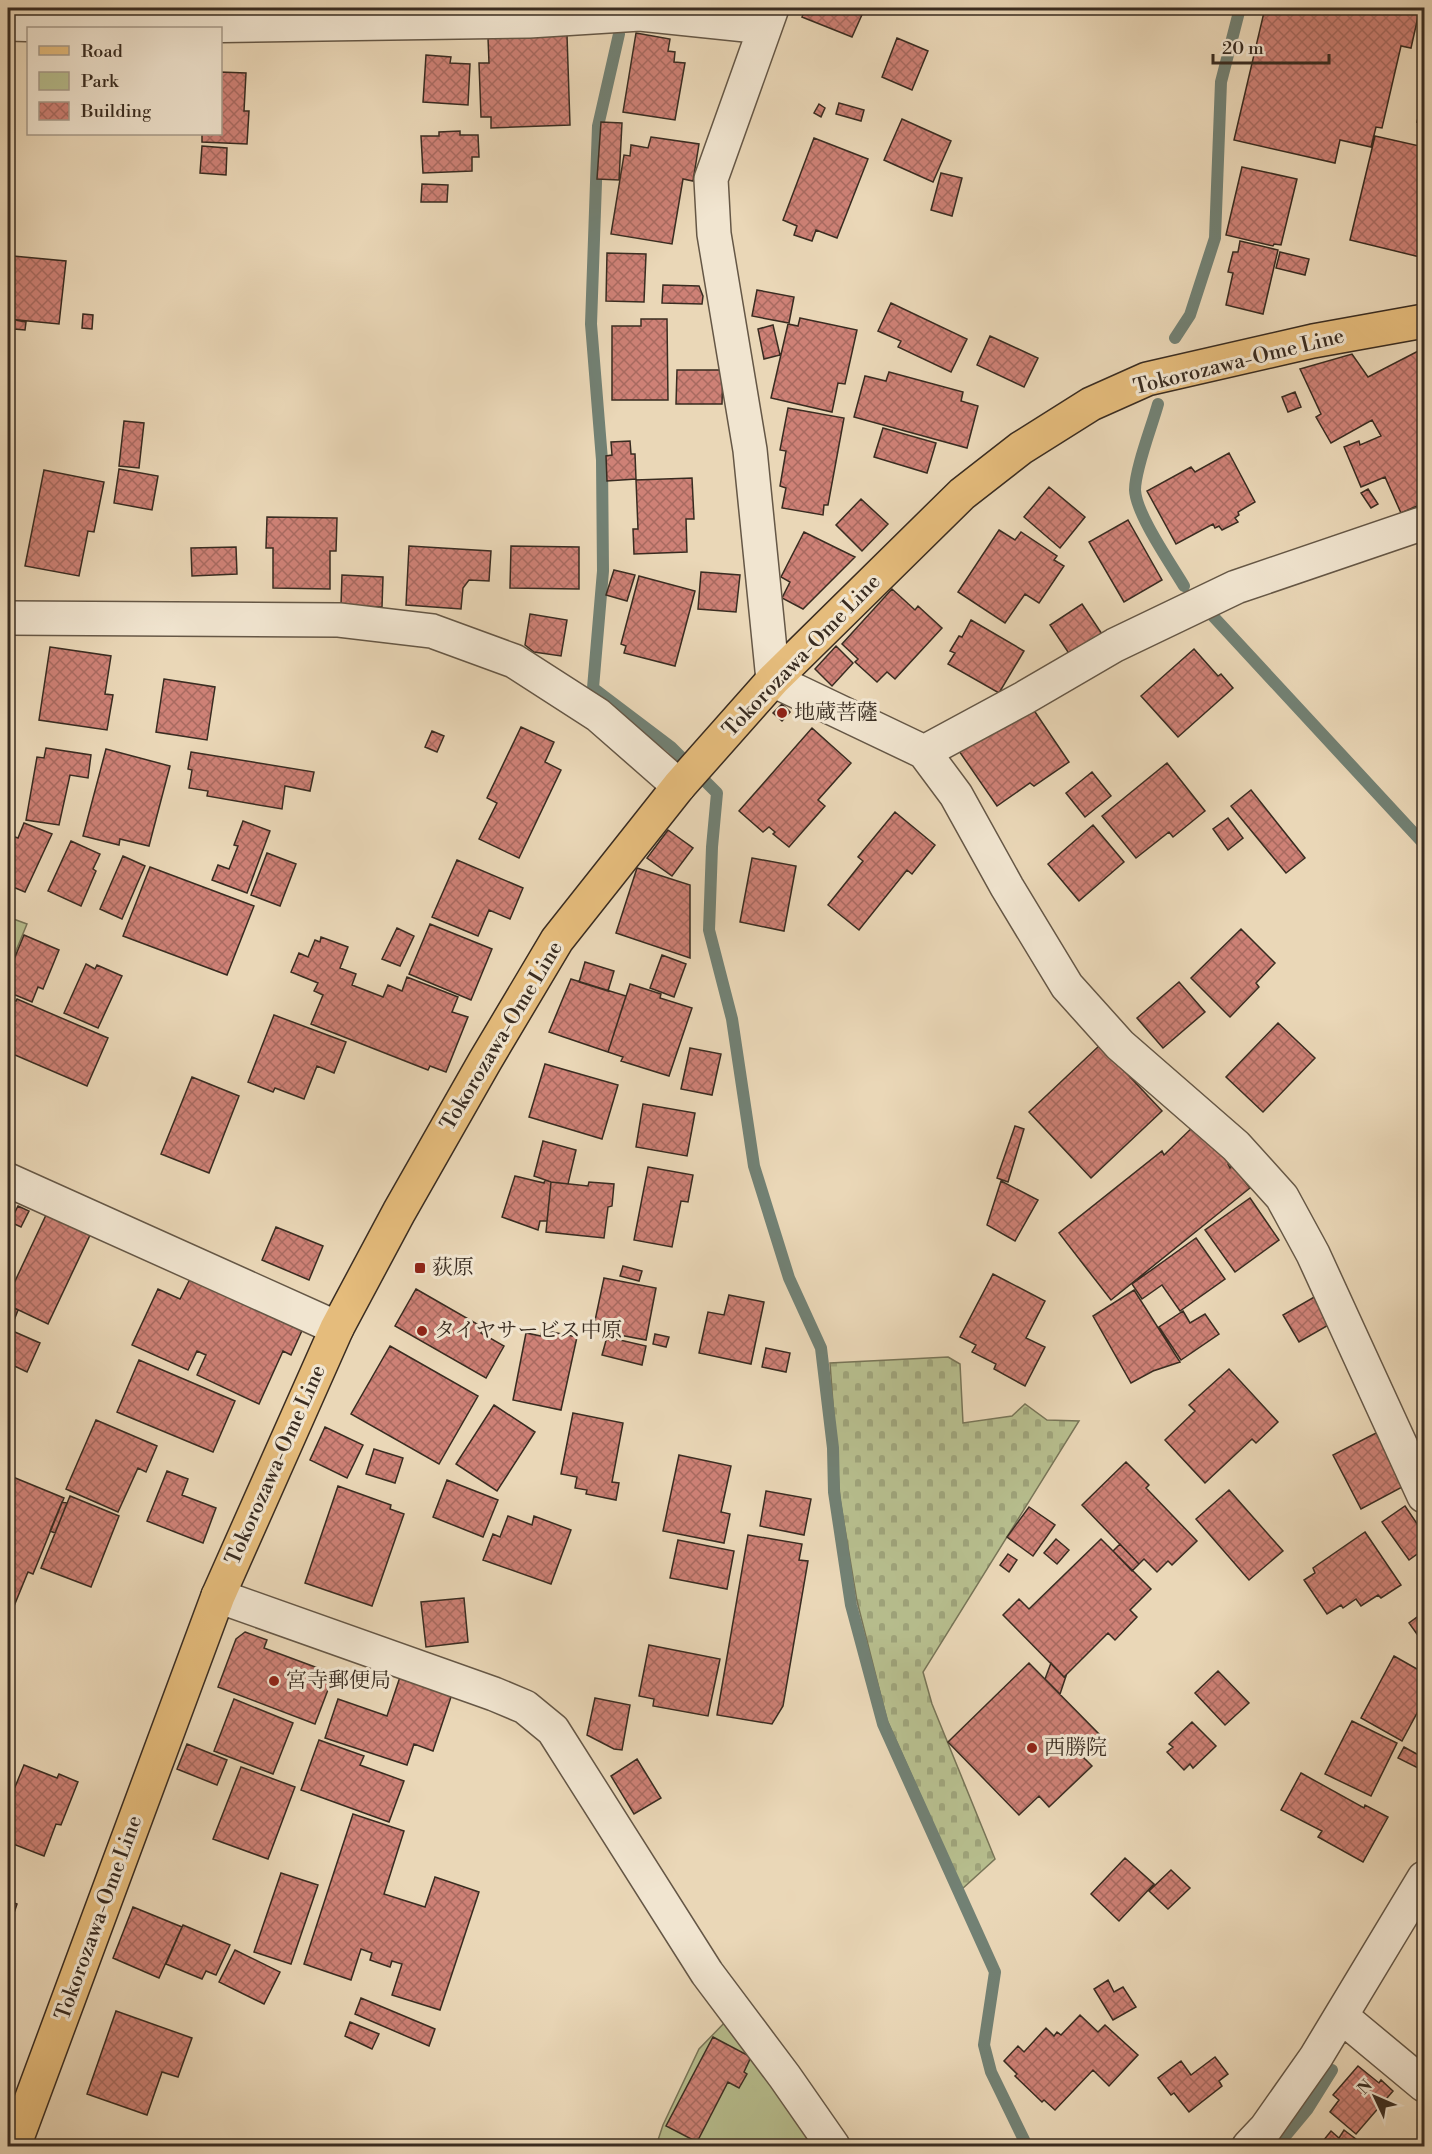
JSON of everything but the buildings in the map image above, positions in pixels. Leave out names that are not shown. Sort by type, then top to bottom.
[{"type":"main road","name":"Tokorozawa-Ome Line","points":[[14,2146],[218,1596],[337,1328],[439,1142],[557,940],[682,783],[773,680],[962,494],[1021,448],[1091,404],[1148,379],[1313,341],[1425,321]]},
{"type":"street","points":[[8,24],[119,27],[526,14],[769,17],[711,179],[714,234],[750,450],[773,680],[924,753],[957,795],[1007,887],[1067,986],[1120,1045],[1236,1146],[1282,1197],[1313,1254],[1425,1496]]},
{"type":"street","points":[[924,753],[1115,645],[1236,586],[1425,523]]},
{"type":"street","points":[[8,618],[339,620],[432,631],[514,661],[598,715],[682,783]]},
{"type":"street","points":[[8,1181],[337,1328]]},
{"type":"street","points":[[218,1596],[494,1694],[525,1707],[553,1730],[707,1972],[785,2076],[833,2146]]},
{"type":"street","points":[[1249,2146],[1266,2128],[1316,2057],[1425,1878]]},
{"type":"street","points":[[1341,2016],[1425,2085]]},
{"type":"green space","points":[[8,917],[27,924],[8,970]]},
{"type":"green space","points":[[948,1357],[960,1364],[963,1423],[1012,1416],[1025,1404],[1047,1420],[1079,1421],[923,1672],[932,1704],[995,1859],[962,1889],[887,1720],[857,1601],[840,1499],[830,1363]]},
{"type":"green space","points":[[731,2016],[821,2146],[656,2146],[663,2125],[699,2049]]},
{"type":"waterway","points":[[1175,338],[1190,315],[1215,238],[1221,82],[1240,8]]},
{"type":"waterway","points":[[619,34],[598,126],[591,324],[602,460],[603,571],[593,688],[671,747],[717,793],[712,847],[709,930],[732,1019],[754,1166],[789,1278],[821,1348],[833,1448],[834,1492],[851,1605],[883,1724],[995,1972],[984,2045],[991,2072],[1027,2146]]},
{"type":"waterway","points":[[1158,404],[1141,459],[1135,490],[1141,512],[1184,586]]},
{"type":"waterway","points":[[1211,614],[1424,844]]},
{"type":"waterway","points":[[1277,2146],[1307,2110],[1332,2070]]},
{"type":"place","name":"地蔵菩薩","points":[[782,713]]},
{"type":"place","name":"荻原","points":[[420,1268]]},
{"type":"place","name":"タイヤサービス中原","points":[[422,1331]]},
{"type":"place","name":"宮寺郵便局","points":[[274,1681]]},
{"type":"place","name":"西勝院","points":[[1032,1748]]}]
